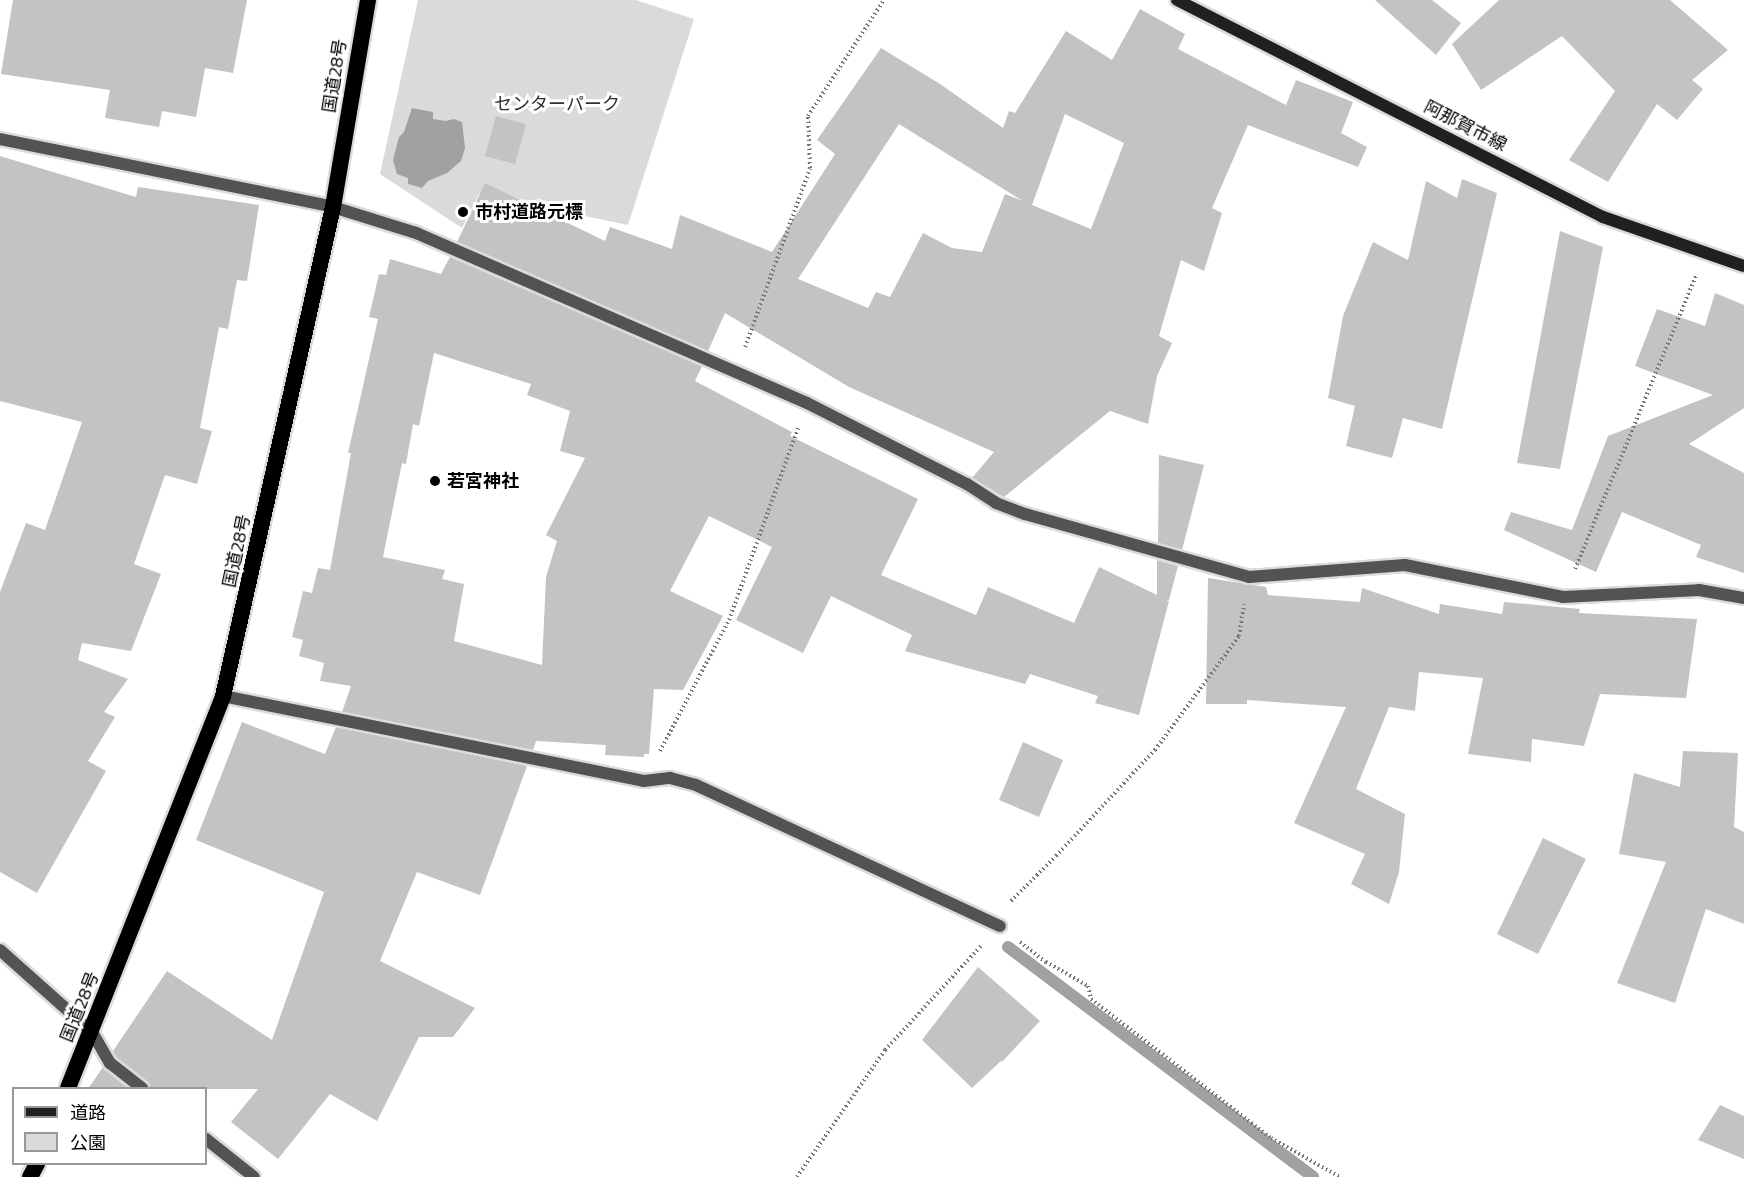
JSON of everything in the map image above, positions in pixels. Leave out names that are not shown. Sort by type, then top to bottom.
[{"type":"highway","name":"国道28号","points":[[69,1087],[223,696],[333,207],[368,0]]},
{"type":"main road","name":"阿那賀市線","points":[[1177,0],[1603,218],[1744,266]]},
{"type":"street","points":[[0,138],[333,207],[416,233],[807,403],[967,484],[996,503],[1024,514],[1250,577],[1405,566],[1563,597],[1698,590],[1744,598]]},
{"type":"street","points":[[223,696],[644,781],[670,778],[696,785],[1000,927]]},
{"type":"street","points":[[0,950],[92,1032],[110,1063],[140,1087]]},
{"type":"street","points":[[207,1140],[254,1177]]},
{"type":"path","points":[[735,373],[810,168],[808,116],[884,0]]},
{"type":"path","points":[[1563,597],[1705,253]]},
{"type":"path","points":[[644,781],[729,620],[807,403]]},
{"type":"path","points":[[797,1177],[885,1050],[1000,927],[1009,902],[1056,856],[1155,750],[1239,636],[1250,577]]},
{"type":"path","points":[[1000,927],[1047,962],[1088,986],[1091,999],[1271,1138],[1340,1177]]},
{"type":"green space","name":"センターパーク","points":[[418,0],[636,0],[694,19],[628,225],[479,194],[462,228],[380,174]]},
{"type":"shaded area","points":[[412,108],[433,112],[433,119],[446,121],[454,119],[462,122],[465,148],[461,161],[447,173],[428,181],[422,188],[408,184],[408,178],[397,174],[393,160],[399,137],[404,132]]},
{"type":"building","points":[[13,0],[247,0],[233,73],[205,68],[196,117],[162,111],[159,127],[105,118],[110,90],[1,74]]},
{"type":"building","points":[[1375,0],[1432,0],[1461,23],[1436,55]]},
{"type":"building","points":[[1499,0],[1670,0],[1728,50],[1692,80],[1703,89],[1677,120],[1657,104],[1608,182],[1569,160],[1615,91],[1562,36],[1481,90],[1452,44]]},
{"type":"building","points":[[1140,9],[1185,34],[1178,49],[1286,105],[1296,80],[1353,102],[1341,133],[1367,147],[1358,167],[1248,125],[1212,208],[1222,213],[1204,271],[1181,260],[1159,336],[1172,343],[1157,376],[1148,424],[1110,411],[1004,497],[972,478],[994,452],[849,387],[725,313],[708,351],[457,242],[485,183],[605,241],[610,227],[672,249],[680,215],[772,252],[835,154],[817,140],[881,48],[940,84],[1003,128],[1009,111],[1015,113],[1066,31],[1112,60]],"holes":[[[1065,114],[1124,143],[1091,229],[1032,205]],[[899,124],[1023,201],[1005,194],[982,252],[952,248],[923,233],[890,297],[876,292],[868,308],[798,279]]]},
{"type":"building","points":[[496,116],[526,124],[515,164],[485,156]]},
{"type":"building","points":[[0,156],[136,197],[138,187],[259,205],[247,281],[237,280],[228,329],[219,327],[200,428],[212,431],[197,484],[165,475],[134,564],[161,574],[131,651],[82,643],[78,660],[128,679],[104,712],[115,717],[88,761],[106,771],[37,893],[0,872],[0,592],[26,523],[45,530],[82,422],[0,401]]},
{"type":"building","points":[[1462,179],[1497,193],[1442,429],[1403,418],[1392,458],[1346,446],[1355,406],[1328,398],[1343,316],[1373,242],[1408,260],[1426,181],[1457,198]]},
{"type":"building","points":[[1560,231],[1603,247],[1560,469],[1517,463]]},
{"type":"building","points":[[450,257],[702,366],[695,381],[792,432],[790,436],[918,499],[881,575],[976,615],[988,587],[1074,623],[1099,567],[1157,595],[1157,560],[1178,566],[1169,600],[1166,600],[1169,601],[1139,715],[1095,703],[1098,696],[1030,674],[1025,684],[905,651],[912,635],[831,596],[803,653],[736,620],[772,547],[709,516],[670,591],[723,616],[683,690],[654,689],[649,754],[644,754],[644,757],[605,755],[606,745],[536,741],[533,750],[342,712],[351,686],[320,681],[324,663],[299,656],[303,640],[292,637],[303,591],[312,593],[318,568],[330,570],[351,453],[348,453],[378,319],[369,317],[379,274],[386,275],[390,259],[441,274]],"holes":[[[434,353],[531,384],[527,395],[570,411],[560,451],[585,458],[546,535],[557,541],[546,577],[542,665],[454,641],[464,584],[442,579],[445,570],[383,557],[402,463],[406,464],[413,424],[419,426]]]},
{"type":"building","points":[[1715,293],[1744,305],[1744,408],[1689,444],[1744,473],[1744,573],[1696,557],[1701,545],[1622,512],[1596,572],[1504,530],[1511,512],[1572,530],[1608,436],[1713,395],[1635,366],[1657,309],[1705,326]]},
{"type":"building","points":[[1159,455],[1204,465],[1182,550],[1158,543]]},
{"type":"building","points":[[1208,578],[1266,587],[1268,595],[1360,602],[1362,588],[1439,614],[1440,604],[1502,614],[1504,602],[1580,609],[1579,613],[1697,619],[1686,698],[1600,694],[1584,746],[1532,739],[1531,762],[1468,754],[1483,678],[1419,672],[1415,711],[1389,707],[1356,789],[1405,814],[1399,872],[1389,904],[1351,884],[1365,854],[1294,823],[1346,707],[1247,700],[1247,704],[1206,704]]},
{"type":"building","points":[[242,722],[325,754],[336,727],[527,766],[480,895],[417,872],[380,961],[475,1008],[453,1037],[419,1037],[377,1121],[330,1094],[278,1159],[231,1122],[258,1089],[149,1087],[147,1082],[116,1057],[113,1051],[167,971],[272,1040],[324,892],[196,840]]},
{"type":"building","points":[[1023,742],[1063,760],[1039,817],[999,800]]},
{"type":"building","points":[[1683,751],[1738,753],[1734,827],[1744,832],[1744,924],[1706,909],[1675,1003],[1617,983],[1666,862],[1619,854],[1634,773],[1680,787]]},
{"type":"building","points":[[1543,838],[1586,859],[1538,954],[1497,934]]},
{"type":"building","points":[[978,967],[1040,1021],[1002,1062],[972,1088],[922,1040]]},
{"type":"building","points":[[103,1067],[126,1087],[89,1087]]},
{"type":"building","points":[[1720,1105],[1744,1116],[1744,1159],[1698,1140]]},
{"type":"waterway","points":[[1008,947],[1313,1177]]},
{"type":"place","name":"市村道路元標","points":[[463,212]]},
{"type":"place","name":"若宮神社","points":[[435,481]]}]
